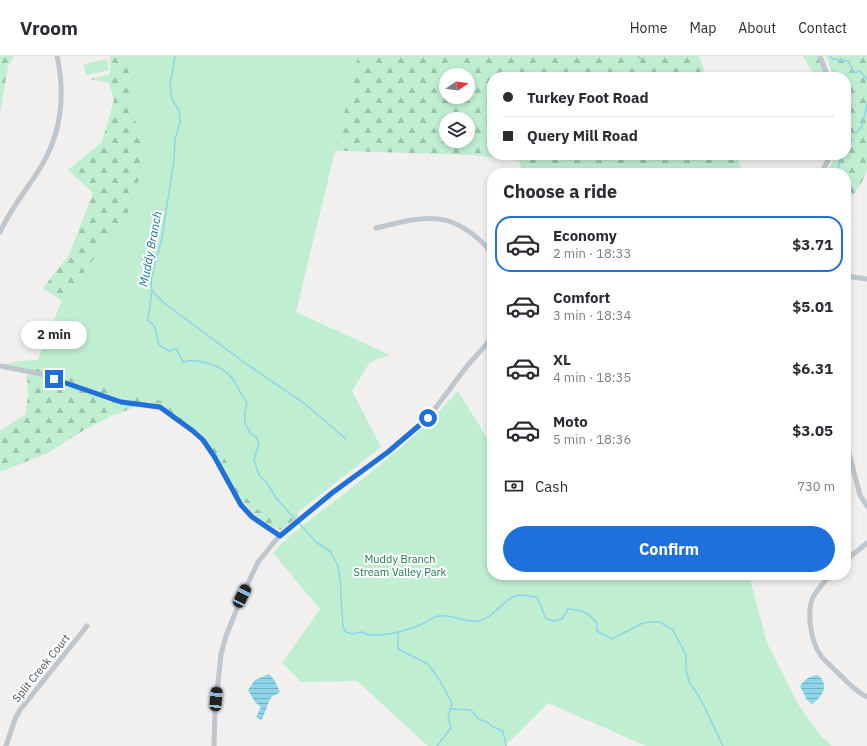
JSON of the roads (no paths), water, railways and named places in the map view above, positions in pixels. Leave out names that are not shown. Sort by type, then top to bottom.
[{"type":"street","points":[[0,232],[17,200],[38,172],[54,140],[57,129],[62,90],[57,56]]},
{"type":"street","points":[[820,56],[826,72]]},
{"type":"street","points":[[376,228],[411,219],[430,218],[445,220],[473,233],[487,248]]},
{"type":"street","points":[[851,277],[867,279]]},
{"type":"street","points":[[214,746],[218,670],[226,636],[258,562],[268,548],[301,518],[388,452],[428,418],[467,366],[487,344]]},
{"type":"street","points":[[0,366],[41,374],[121,402],[160,407],[203,440],[214,456],[241,505],[252,517],[280,536]]},
{"type":"street","points":[[851,461],[860,495],[867,506]]},
{"type":"street","points":[[851,556],[867,543]]},
{"type":"street","points":[[825,580],[819,587],[813,599],[810,611],[815,643],[821,655],[848,684],[867,697]]},
{"type":"street","name":"Split Creek Court","points":[[6,746],[15,719],[20,710],[87,626]]},
{"type":"water","points":[[269,674],[275,681],[280,692],[273,696],[270,700],[261,720],[256,717],[261,707],[255,702],[248,690],[255,680]]},
{"type":"water","points":[[818,675],[824,683],[824,687],[819,698],[812,704],[807,700],[800,686],[808,678]]},
{"type":"waterway","name":"Muddy Branch","points":[[175,56],[170,84],[172,99],[179,111],[180,122],[175,139],[174,160],[162,238],[151,279],[152,291],[148,320],[154,327],[159,345],[161,347],[170,351],[176,349],[183,362],[196,361],[216,366],[232,378],[247,402],[245,423],[250,433],[256,437],[259,444],[254,460],[259,475],[267,483],[277,499],[316,542],[330,551],[338,566],[341,586],[343,627],[346,632],[352,634],[362,632],[374,635],[390,634],[423,624],[434,617],[439,616],[449,616],[469,621],[478,621],[489,616],[509,600],[519,595],[537,597],[546,619],[554,621],[562,619],[568,609],[584,612],[591,616],[597,623],[597,631],[612,639],[643,623],[660,622],[673,630],[686,655],[686,669],[689,682],[705,708],[723,746]]},
{"type":"waterway","points":[[638,56],[641,59]]},
{"type":"waterway","points":[[830,56],[832,59],[848,61],[854,73],[860,71],[867,79]]},
{"type":"waterway","points":[[856,133],[862,126],[867,104]]},
{"type":"waterway","points":[[838,168],[840,160]]},
{"type":"waterway","points":[[152,291],[164,303],[245,363],[305,404],[346,439]]},
{"type":"waterway","points":[[398,632],[398,649],[428,664],[439,679],[452,703],[448,718],[451,728],[437,746]]},
{"type":"waterway","points":[[450,709],[471,710],[478,719],[503,731],[506,746]]},
{"type":"park label","name":"Muddy Branch Stream Valley Park","points":[[400,565]]}]
